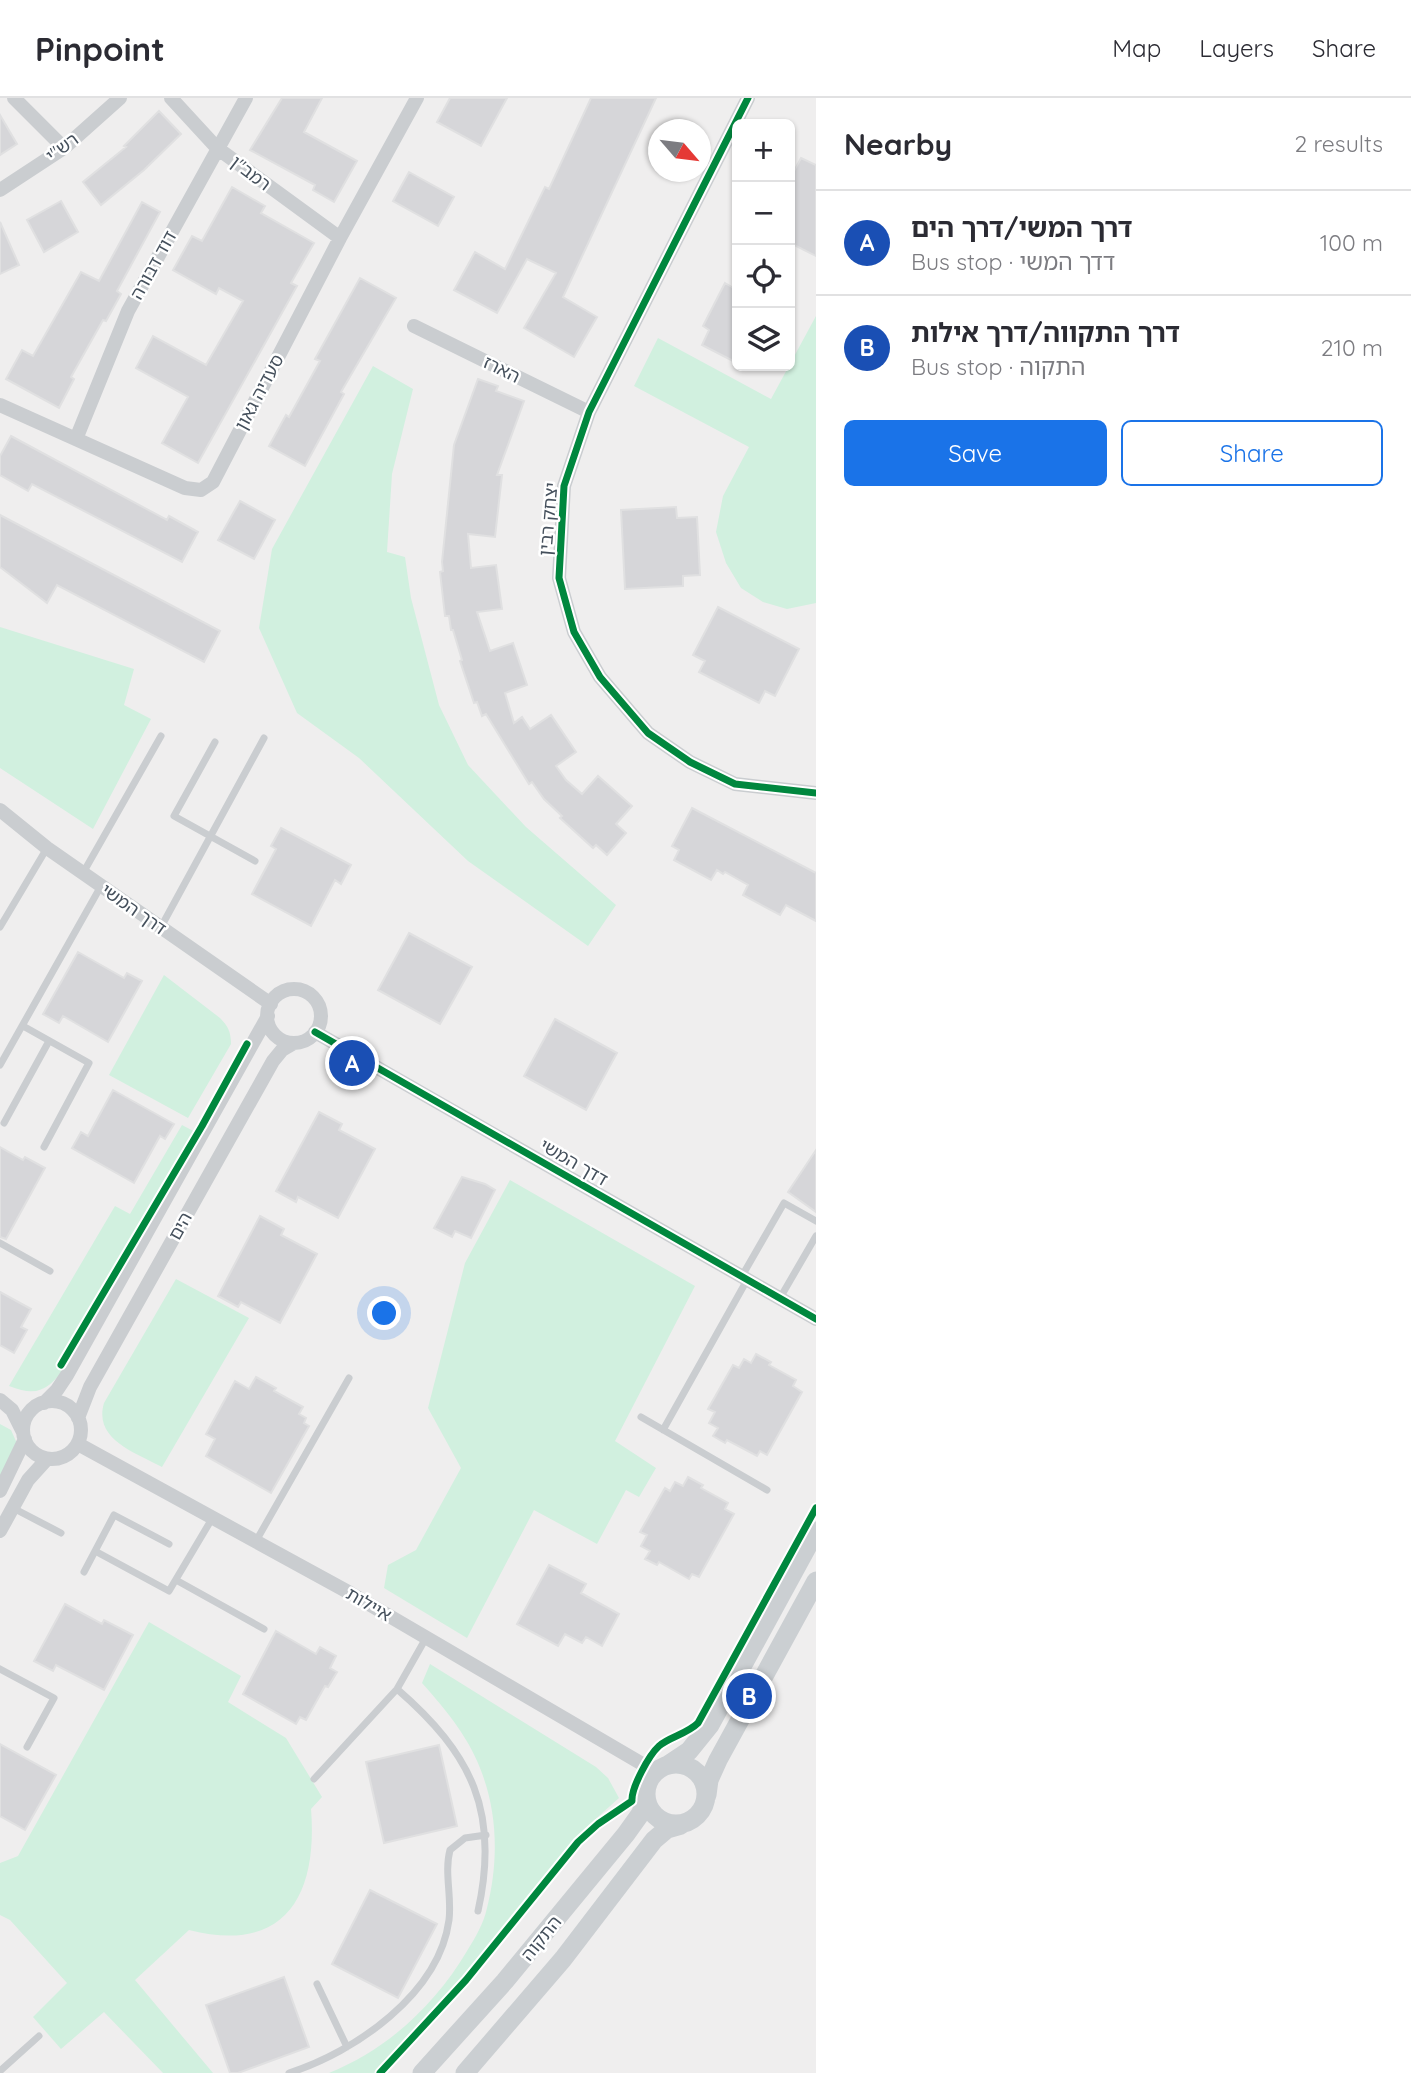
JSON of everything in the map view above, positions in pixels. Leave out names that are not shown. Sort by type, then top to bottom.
[{"type":"street","points":[[14,98],[64,148]]},
{"type":"street","name":"רש\"י","points":[[0,190],[64,148],[120,98]]},
{"type":"street","name":"רמב\"ן","points":[[171,98],[217,148],[340,238]]},
{"type":"street","name":"דוד דבורה","points":[[76,439],[128,311],[246,98]]},
{"type":"street","name":"סעדיה גאון","points":[[0,405],[185,488],[201,490],[213,482],[340,238],[417,98]]},
{"type":"street","name":"יצחק רבין","points":[[748,98],[589,412],[564,486],[559,578],[574,632],[600,677],[648,733],[690,762],[736,784],[816,793]]},
{"type":"street","name":"הארז","points":[[414,326],[589,412]]},
{"type":"street","name":"דרך המשי","points":[[0,810],[47,848],[161,927],[270,1010]]},
{"type":"street","points":[[291,990],[311,995],[321,1012],[321,1021],[316,1032],[306,1040],[294,1043],[275,1035],[270,1028],[270,1010],[279,994],[291,990]]},
{"type":"street","name":"הים","points":[[40,1405],[57,1390],[67,1375],[270,1010]]},
{"type":"street","name":"דדך המשי","points":[[316,1032],[816,1320]]},
{"type":"street","name":"הים","points":[[78,1418],[90,1387],[273,1061],[282,1050],[294,1043]]},
{"type":"street","points":[[0,1394],[25,1405],[61,1403],[69,1407],[78,1418],[81,1431],[78,1444],[65,1456],[47,1459],[35,1454],[12,1410],[0,1400]]},
{"type":"street","points":[[0,1491],[24,1437],[27,1417],[40,1405]]},
{"type":"street","name":"איילות","points":[[78,1444],[662,1769]]},
{"type":"street","points":[[0,1531],[28,1480],[47,1459]]},
{"type":"street","points":[[816,1531],[710,1725],[689,1751],[650,1780],[646,1794],[649,1808],[654,1815],[667,1823],[681,1825],[701,1813],[709,1780],[718,1760],[816,1581]]},
{"type":"street","points":[[662,1769],[682,1764],[695,1770],[704,1781],[707,1795]]},
{"type":"street","name":"התקוה","points":[[422,2073],[519,1965],[626,1834],[640,1813],[646,1794]]},
{"type":"street","name":"התקוה","points":[[465,2073],[557,1967],[654,1840],[667,1829],[681,1825]]},
{"type":"lane","points":[[83,873],[161,736]]},
{"type":"lane","points":[[161,927],[264,738]]},
{"type":"lane","points":[[215,743],[174,816],[256,862]]},
{"type":"lane","points":[[0,928],[47,848]]},
{"type":"lane","points":[[0,1065],[101,886]]},
{"type":"lane","points":[[23,1026],[89,1063],[44,1147]]},
{"type":"lane","points":[[4,1123],[49,1041]]},
{"type":"lane","points":[[663,1430],[784,1203],[816,1221]]},
{"type":"lane","points":[[780,1299],[816,1236]]},
{"type":"lane","points":[[0,1243],[50,1270]]},
{"type":"lane","points":[[256,1541],[349,1378]]},
{"type":"lane","points":[[641,1417],[768,1490]]},
{"type":"lane","points":[[13,1508],[61,1533]]},
{"type":"lane","points":[[83,1572],[114,1516],[169,1544]]},
{"type":"lane","points":[[95,1551],[169,1591],[212,1517]]},
{"type":"lane","points":[[176,1580],[264,1629]]},
{"type":"lane","points":[[314,1779],[397,1689],[426,1638]]},
{"type":"lane","points":[[0,1681],[3,1670],[54,1698],[26,1746]]},
{"type":"lane","points":[[397,1689],[420,1709],[456,1751],[478,1795],[486,1835],[486,1864],[478,1911]]},
{"type":"lane","points":[[289,2073],[347,2047],[384,2021],[422,1981],[440,1950],[449,1919],[450,1850],[465,1838],[486,1835]]},
{"type":"lane","points":[[317,1984],[347,2047]]},
{"type":"lane","points":[[0,2071],[39,2036]]},
{"type":"green space","points":[[816,316],[816,603],[787,609],[763,602],[741,588],[726,563],[716,532],[723,496],[749,447],[634,386],[658,338],[771,399],[786,371],[795,371],[795,355]]},
{"type":"green space","points":[[373,366],[413,389],[392,474],[387,552],[405,557],[411,598],[439,705],[468,765],[526,827],[616,905],[588,946],[468,861],[359,758],[297,713],[259,628],[272,549]]},
{"type":"green space","points":[[0,627],[134,669],[124,705],[151,719],[93,829],[0,768]]},
{"type":"green space","points":[[164,975],[220,1018],[230,1036],[231,1044],[188,1118],[109,1075]]},
{"type":"green space","points":[[182,1125],[199,1134],[67,1366],[54,1381],[42,1389],[28,1391],[9,1386],[115,1206],[130,1214]]},
{"type":"green space","points":[[510,1180],[695,1286],[615,1441],[656,1468],[639,1497],[626,1490],[597,1544],[534,1510],[467,1638],[384,1588],[388,1565],[416,1550],[461,1468],[428,1408],[465,1263]]},
{"type":"green space","points":[[176,1279],[249,1318],[162,1467],[120,1444],[105,1427],[102,1416],[104,1403]]},
{"type":"green space","points":[[0,1424],[11,1430],[19,1448],[0,1483]]},
{"type":"green space","points":[[149,1622],[241,1676],[228,1702],[286,1738],[322,1797],[311,1809],[312,1840],[308,1868],[301,1892],[288,1912],[271,1925],[249,1934],[222,1935],[189,1930],[135,1980],[213,2073],[163,2073],[104,2012],[61,2049],[33,2017],[67,1983],[10,1920],[0,1915],[0,1863],[18,1856]]},
{"type":"green space","points":[[430,1664],[596,1767],[608,1778],[619,1798],[580,1833],[475,1964],[377,2073],[329,2073],[351,2063],[390,2038],[425,2007],[467,1951],[481,1925],[491,1892],[495,1842],[488,1792],[478,1763],[465,1738],[422,1683]]},
{"type":"building","points":[[282,98],[322,98],[304,132],[357,161],[334,202],[313,190],[315,185],[250,150]]},
{"type":"building","points":[[450,98],[507,98],[481,146],[437,122]]},
{"type":"building","points":[[591,98],[656,98],[563,297],[597,317],[574,357],[524,328],[556,273],[527,259],[497,313],[454,290],[475,252],[505,269],[545,187],[549,189]]},
{"type":"building","points":[[159,111],[181,134],[144,170],[101,205],[83,182],[126,147],[124,146]]},
{"type":"building","points":[[0,115],[17,144],[0,155]]},
{"type":"building","points":[[801,158],[816,165],[816,256],[795,246],[795,169]]},
{"type":"building","points":[[409,172],[454,197],[438,226],[393,201]]},
{"type":"building","points":[[232,187],[265,206],[261,213],[314,243],[291,283],[297,286],[198,463],[162,443],[188,397],[136,368],[153,336],[206,365],[243,301],[219,288],[216,294],[173,270],[192,236],[202,241]]},
{"type":"building","points":[[61,201],[78,232],[44,252],[27,220]]},
{"type":"building","points":[[142,202],[160,212],[117,291],[121,294],[71,377],[74,379],[59,408],[6,379],[22,350],[33,356],[81,272],[99,281]]},
{"type":"building","points":[[0,222],[19,265],[0,274]]},
{"type":"building","points":[[360,278],[396,298],[341,392],[344,394],[305,466],[269,446],[286,415],[289,417],[320,361],[315,359]]},
{"type":"building","points":[[725,283],[732,287],[732,360],[702,345],[709,330],[703,326]]},
{"type":"building","points":[[478,379],[498,386],[496,391],[524,401],[497,475],[502,475],[495,537],[468,534],[471,568],[496,565],[502,609],[477,612],[490,651],[513,643],[527,685],[505,693],[514,723],[522,717],[530,729],[551,715],[576,752],[556,766],[566,780],[582,794],[598,776],[632,806],[616,824],[626,833],[607,855],[596,845],[593,848],[560,818],[562,816],[544,799],[532,782],[529,784],[486,714],[482,716],[477,702],[474,703],[460,661],[462,660],[449,616],[445,616],[440,572],[443,571],[454,445]]},
{"type":"building","points":[[11,436],[167,520],[169,516],[198,532],[182,562],[32,484],[28,491],[0,475],[0,456]]},
{"type":"building","points":[[240,501],[275,520],[254,559],[218,540]]},
{"type":"building","points":[[676,507],[677,518],[697,517],[700,575],[683,576],[683,586],[625,589],[621,510]]},
{"type":"building","points":[[0,515],[220,631],[204,662],[57,585],[47,603],[0,567]]},
{"type":"building","points":[[718,607],[799,649],[775,696],[765,691],[759,703],[699,672],[705,661],[693,655]]},
{"type":"building","points":[[692,808],[816,873],[816,921],[786,905],[780,915],[743,895],[748,885],[725,872],[723,874],[717,870],[711,880],[674,860],[679,850],[672,846]]},
{"type":"building","points":[[281,828],[351,865],[341,884],[335,880],[311,926],[252,894],[276,849],[271,846]]},
{"type":"building","points":[[409,933],[472,967],[440,1024],[378,990]]},
{"type":"building","points":[[78,952],[124,978],[127,973],[142,981],[108,1042],[63,1016],[59,1023],[43,1014]]},
{"type":"building","points":[[555,1019],[617,1053],[586,1110],[524,1076]]},
{"type":"building","points":[[113,1090],[174,1124],[165,1139],[160,1136],[134,1183],[72,1148],[81,1132],[88,1136]]},
{"type":"building","points":[[319,1112],[342,1124],[339,1130],[375,1149],[338,1218],[298,1197],[296,1202],[276,1191]]},
{"type":"building","points":[[0,1147],[45,1168],[6,1239],[0,1237]]},
{"type":"building","points":[[816,1150],[816,1212],[788,1192]]},
{"type":"building","points":[[462,1177],[495,1190],[471,1238],[455,1231],[452,1237],[434,1228]]},
{"type":"building","points":[[260,1216],[284,1229],[281,1235],[317,1254],[280,1323],[241,1302],[238,1307],[218,1296]]},
{"type":"building","points":[[0,1292],[31,1309],[21,1327],[27,1330],[14,1353],[0,1345]]},
{"type":"building","points":[[756,1354],[771,1362],[769,1365],[796,1380],[793,1386],[802,1392],[767,1455],[760,1451],[757,1456],[727,1440],[725,1443],[713,1436],[718,1428],[709,1423],[715,1412],[708,1409],[733,1365],[739,1368],[744,1359],[751,1363]]},
{"type":"building","points":[[256,1377],[276,1388],[274,1391],[303,1407],[299,1414],[306,1418],[304,1423],[309,1426],[271,1493],[206,1456],[215,1439],[206,1434],[235,1381],[249,1389]]},
{"type":"building","points":[[688,1477],[703,1485],[701,1488],[728,1503],[725,1509],[734,1514],[699,1577],[692,1574],[689,1579],[659,1562],[657,1565],[645,1559],[650,1551],[641,1546],[647,1535],[640,1532],[665,1488],[670,1491],[675,1482],[683,1486]]},
{"type":"building","points":[[549,1565],[586,1584],[581,1593],[619,1614],[602,1646],[586,1637],[582,1643],[565,1634],[558,1646],[517,1624]]},
{"type":"building","points":[[65,1604],[102,1624],[104,1620],[133,1635],[104,1690],[56,1665],[53,1671],[34,1661]]},
{"type":"building","points":[[276,1631],[316,1654],[320,1647],[336,1656],[330,1668],[337,1672],[328,1687],[325,1686],[306,1720],[300,1717],[296,1724],[243,1694]]},
{"type":"building","points":[[0,1744],[56,1775],[25,1830],[0,1816]]},
{"type":"building","points":[[439,1745],[457,1826],[384,1843],[366,1762]]},
{"type":"building","points":[[370,1890],[437,1924],[398,1998],[332,1964]]},
{"type":"building","points":[[284,1977],[309,2047],[238,2073],[230,2073],[206,2005]]},
{"type":"cycle path","points":[[748,98],[589,412],[564,486],[559,578],[574,632],[600,677],[648,733],[690,762],[735,784],[816,793]]},
{"type":"cycle path","points":[[315,1032],[816,1319]]},
{"type":"cycle path","points":[[61,1365],[202,1126],[247,1044]]},
{"type":"cycle path","points":[[380,2073],[466,1980],[578,1842],[598,1824],[632,1801],[637,1780],[655,1750],[698,1723],[816,1508]]},
{"type":"place","name":"דרך המשי/דרך הים","points":[[352,1063]]},
{"type":"place","name":"דרך התקווה/דרך אילות","points":[[749,1696]]}]
